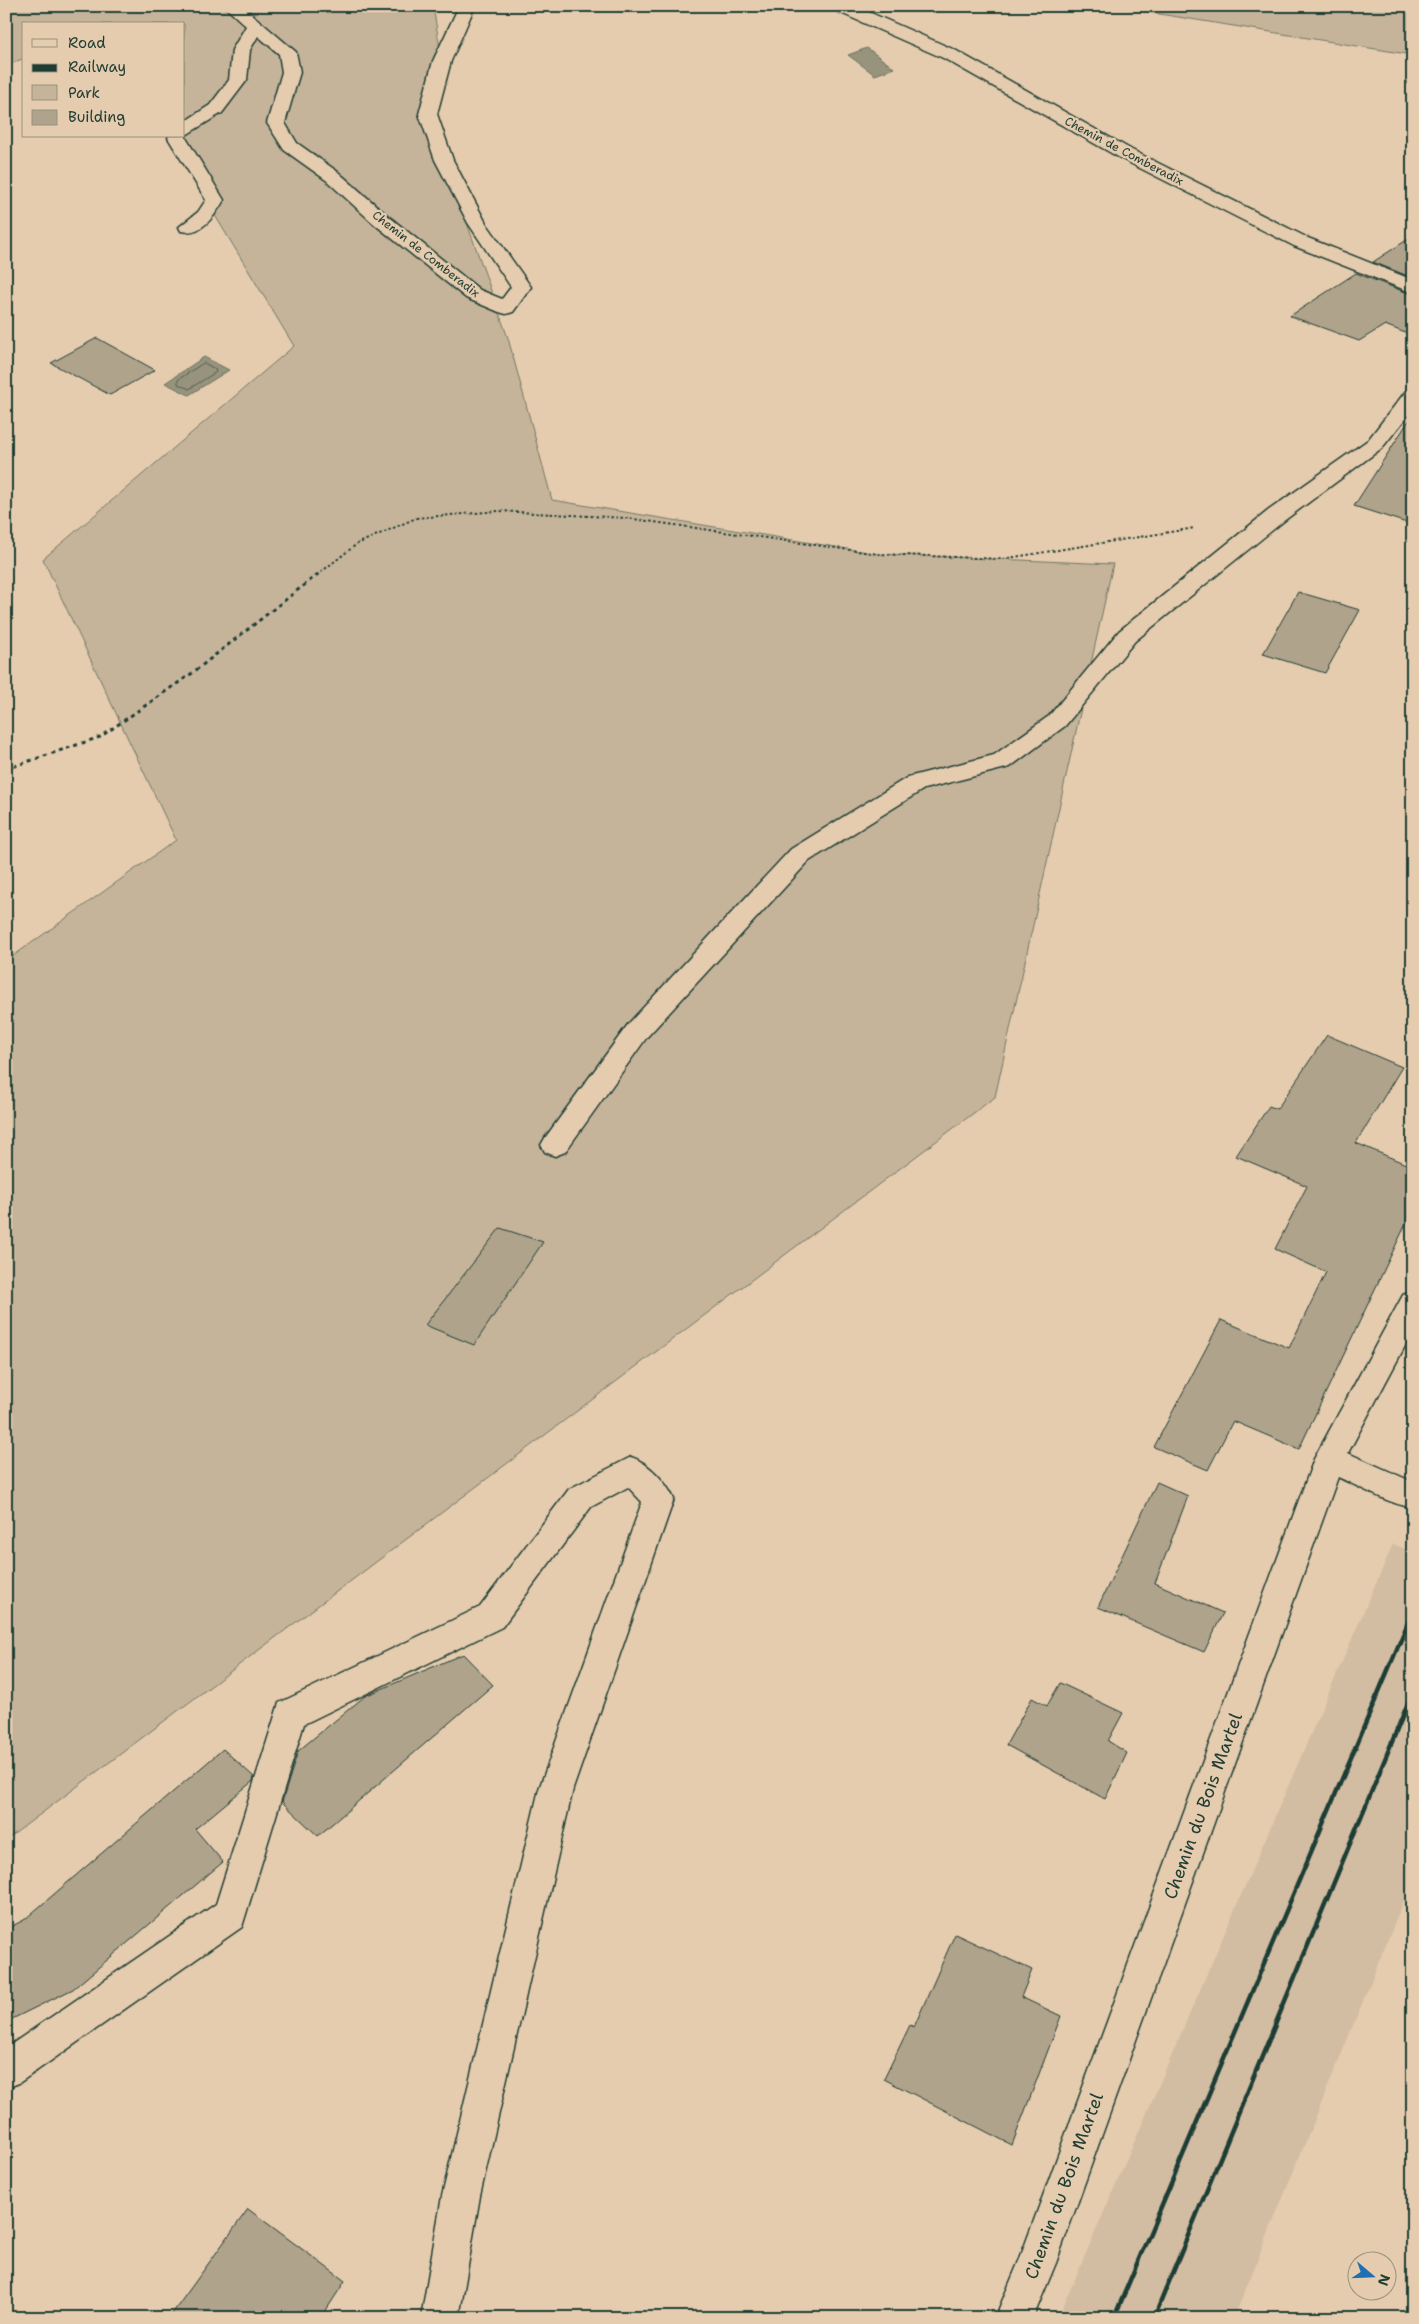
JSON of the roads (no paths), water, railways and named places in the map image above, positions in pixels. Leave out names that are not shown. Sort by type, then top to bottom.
[{"type":"street","name":"Chemin de Comberadix","points":[[232,6],[287,52],[291,72],[276,123],[290,146],[332,176],[380,219],[473,294],[506,308],[521,287],[477,222],[444,160],[428,114],[442,61],[467,6]]},
{"type":"street","name":"Chemin de Comberadix","points":[[840,6],[949,54],[1126,154],[1302,242],[1413,287]]},
{"type":"street","points":[[185,129],[216,109],[238,80],[241,50],[255,26]]},
{"type":"street","points":[[177,138],[215,200],[205,216],[188,227]]},
{"type":"street","points":[[555,1145],[638,1030],[800,855],[916,783],[1002,761],[1057,721],[1127,636],[1277,514],[1375,444],[1413,395]]},
{"type":"street","name":"Chemin du Bois Martel","points":[[1014,2318],[1037,2263],[1329,1459],[1413,1303]]},
{"type":"street","points":[[1329,1459],[1408,1494]]},
{"type":"street","points":[[6,2070],[230,1915],[291,1714],[491,1617],[580,1498],[631,1470],[659,1499],[556,1789],[461,2196],[440,2318]]},
{"type":"water","points":[[867,48],[894,68],[875,75],[848,55]]},
{"type":"water","points":[[204,357],[229,370],[189,395],[165,383]]},
{"type":"railway","points":[[1114,2318],[1413,1611]]},
{"type":"railway","points":[[1154,2318],[1413,1691]]}]
